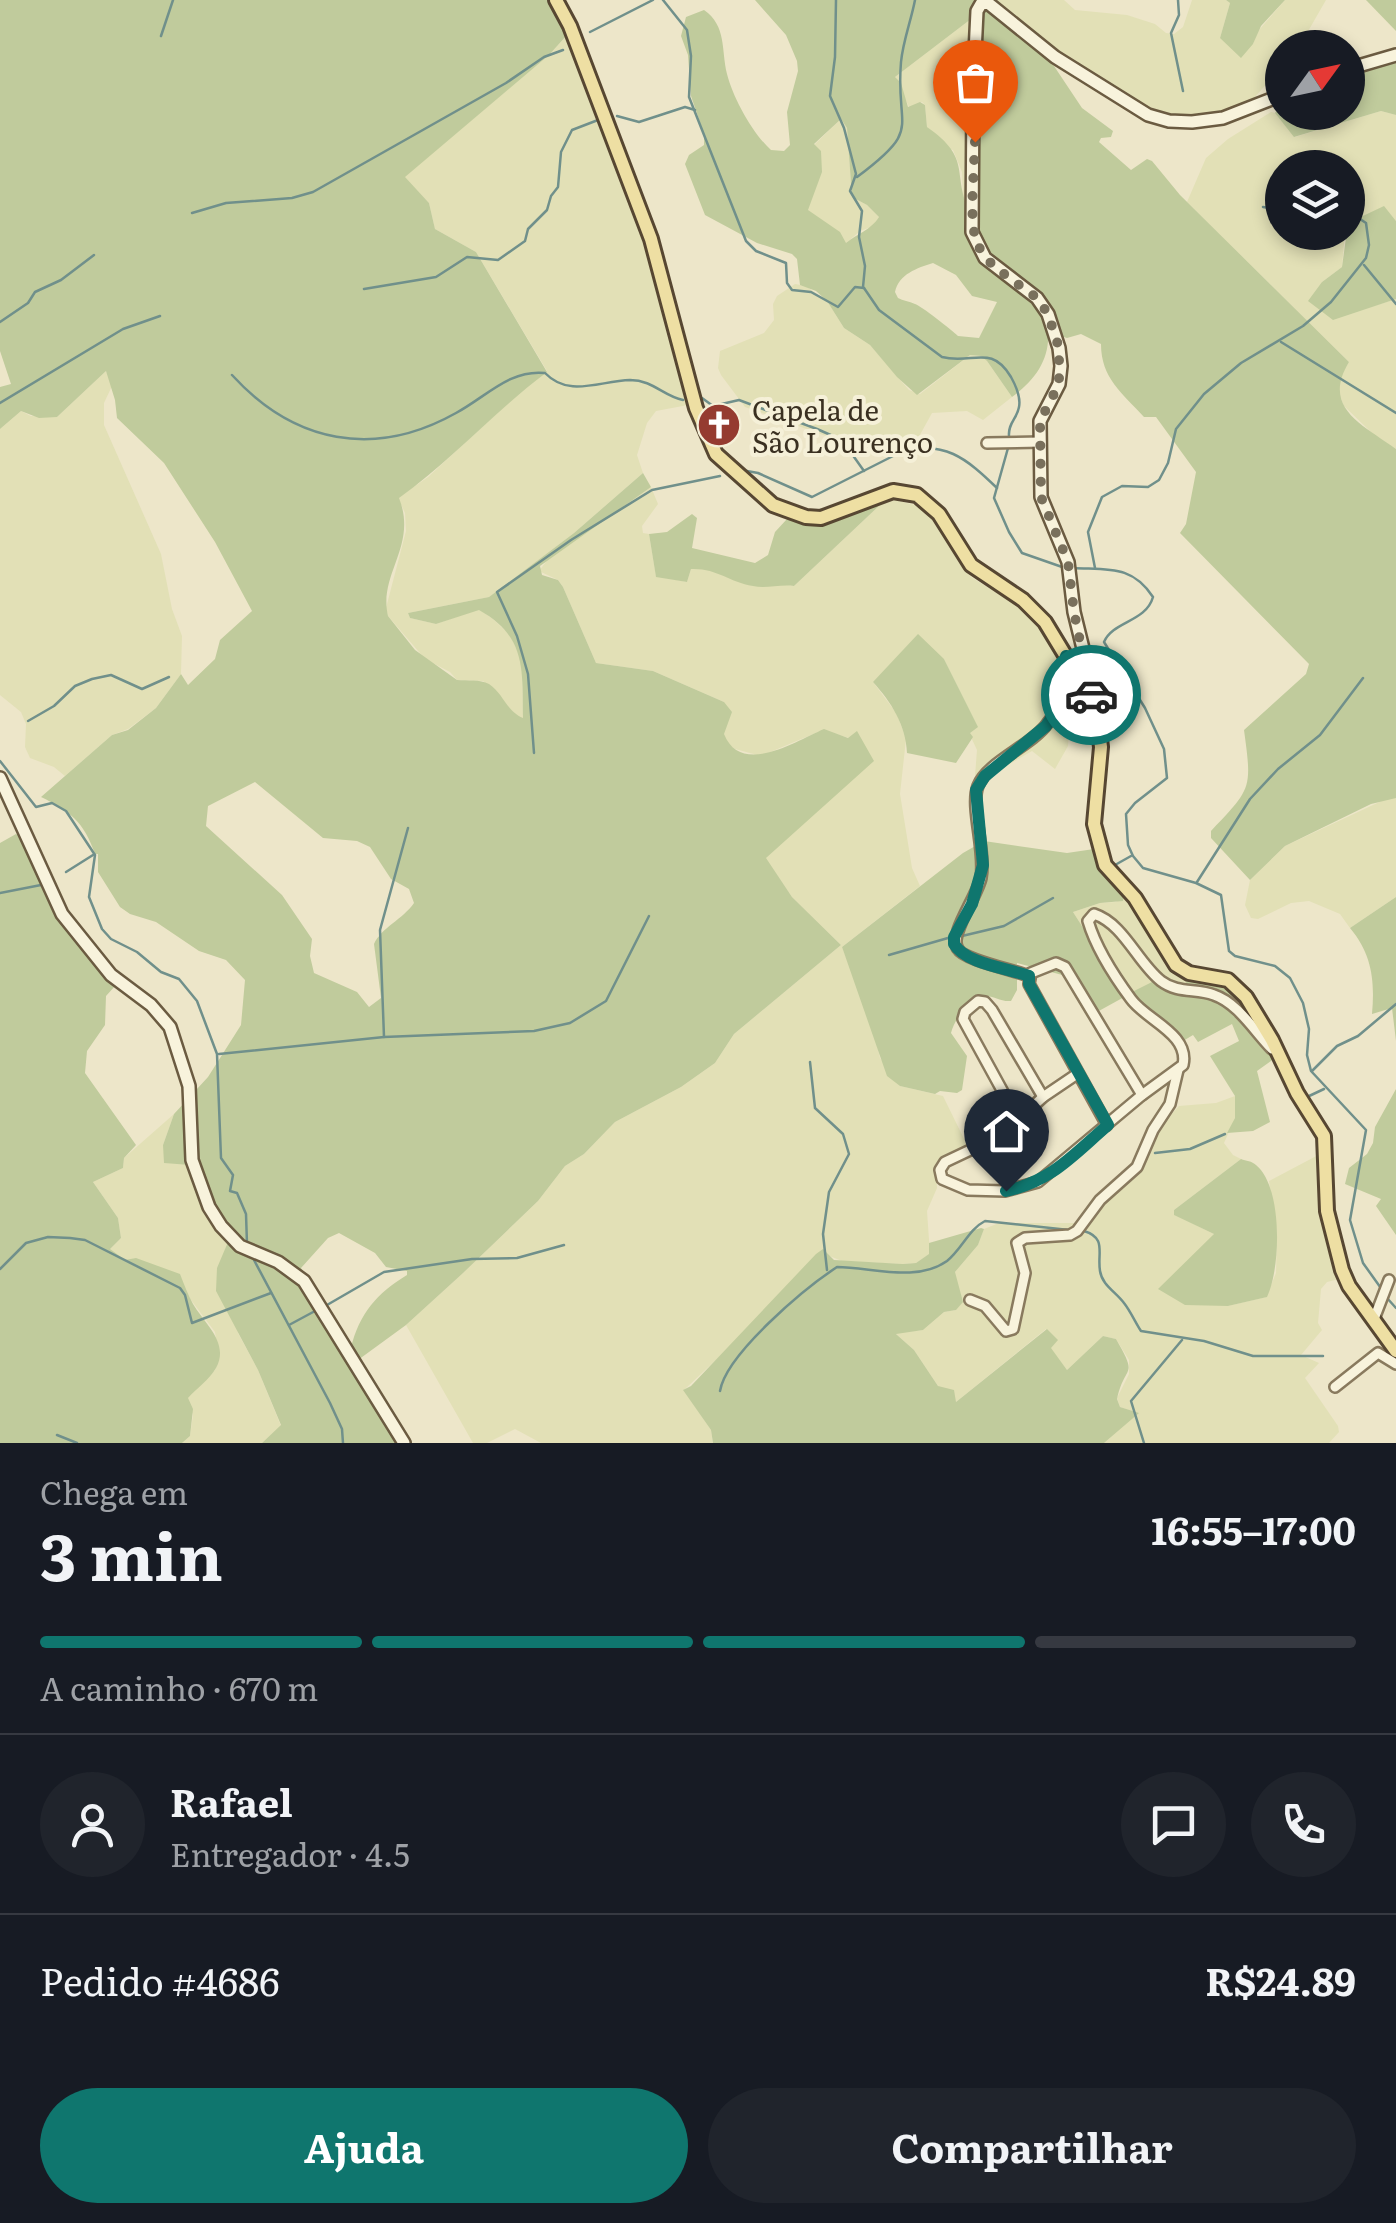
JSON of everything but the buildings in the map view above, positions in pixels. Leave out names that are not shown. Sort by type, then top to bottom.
[{"type":"main road","points":[[556,0],[570,26],[646,224],[700,418],[716,454],[774,506],[806,517],[821,518],[893,491],[918,495],[940,514],[972,564],[1035,610],[1092,700],[1101,747],[1094,824],[1105,865],[1135,898],[1176,965],[1189,972],[1219,976],[1246,997],[1296,1094],[1324,1136],[1327,1211],[1349,1286],[1396,1351]]},
{"type":"street","points":[[1092,700],[1068,562],[1041,497],[1040,421],[1057,392],[1060,374],[1054,331],[1037,298],[985,258],[972,232],[972,95],[977,11],[981,4],[992,5],[1055,56],[1148,115],[1192,122],[1223,118],[1265,102]]},
{"type":"street","points":[[1365,64],[1396,54]]},
{"type":"street","points":[[987,443],[1041,442]]},
{"type":"street","points":[[1066,656],[1055,713],[1046,726],[985,776],[976,790],[983,865],[972,904],[954,944],[964,956],[1029,976],[1056,963],[1065,967],[1142,1095]]},
{"type":"street","points":[[0,778],[62,914],[112,975],[151,1004],[170,1027],[189,1086],[192,1160],[209,1208],[240,1246],[278,1262],[304,1281],[404,1443]]},
{"type":"street","points":[[970,1300],[985,1306],[1006,1331],[1013,1329],[1025,1273],[1017,1243],[1025,1238],[1078,1232],[1100,1200],[1138,1167],[1153,1130],[1170,1104],[1185,1058],[1182,1047],[1131,998],[1090,930],[1091,916],[1102,917],[1120,933],[1161,981],[1174,989],[1218,996],[1231,1004],[1278,1054]]},
{"type":"street","points":[[1029,976],[1029,984],[1108,1125]]},
{"type":"street","points":[[1016,1126],[1004,1092],[963,1019],[978,1001],[992,1010],[1043,1097]]},
{"type":"street","points":[[1077,1074],[1043,1097],[1016,1126],[948,1160],[940,1174],[945,1182],[968,1190],[1006,1191],[1032,1185],[1178,1070]]},
{"type":"street","points":[[1374,1319],[1386,1289]]},
{"type":"street","points":[[1334,1387],[1378,1354],[1396,1364]]},
{"type":"shaded area","points":[[974,0],[1064,0],[1075,10],[1127,15],[1174,34],[1183,27],[1192,0],[1226,0],[1230,3],[1220,38],[1253,44],[1258,31],[1285,0],[1326,0],[1309,30],[1265,30],[1265,86],[1233,122],[1199,129],[1162,127],[1142,120],[1095,86],[1054,66],[1007,23],[969,214],[963,199],[962,172],[953,150],[946,148],[927,127],[922,102],[909,107],[895,77],[971,19]]},
{"type":"shaded area","points":[[567,35],[637,213],[688,405],[656,411],[647,423],[637,455],[643,473],[574,533],[489,597],[408,613],[410,618],[436,624],[479,609],[510,635],[522,659],[520,719],[483,681],[457,680],[425,659],[388,616],[386,608],[406,531],[405,513],[398,498],[428,477],[547,371],[476,252],[435,229],[429,203],[404,177],[549,55]]},
{"type":"shaded area","points":[[1381,111],[1396,115],[1396,221],[1384,207],[1365,215],[1365,150],[1265,150],[1265,250],[1344,250],[1342,267],[1322,282],[1332,319],[1396,299],[1396,449],[1374,435],[1344,406],[1338,380],[1349,362],[1187,202],[1206,158],[1265,116],[1265,130],[1289,130],[1295,137],[1318,130],[1365,130],[1365,116]]},
{"type":"shaded area","points":[[841,119],[847,128],[852,197],[879,217],[874,226],[860,231],[845,244],[807,210],[817,184],[814,145]]},
{"type":"shaded area","points":[[795,284],[806,286],[827,301],[844,328],[870,345],[909,390],[920,394],[970,355],[987,361],[1012,397],[983,420],[967,411],[932,413],[916,442],[900,456],[867,454],[745,407],[721,375],[720,351],[764,333],[774,320],[777,296]]},
{"type":"shaded area","points":[[106,371],[112,386],[104,403],[104,425],[161,554],[182,636],[181,674],[156,708],[128,729],[112,735],[65,776],[30,758],[21,712],[0,695],[0,429],[21,411],[31,416],[57,417]]},
{"type":"shaded area","points":[[651,487],[658,504],[642,526],[643,533],[649,534],[656,576],[687,582],[691,569],[704,567],[754,586],[794,586],[881,504],[895,500],[923,507],[949,538],[960,564],[971,577],[1022,609],[1047,634],[1087,705],[1094,729],[1069,732],[1068,746],[1055,769],[1032,751],[996,772],[980,789],[975,776],[977,750],[969,733],[977,726],[944,659],[873,682],[897,714],[906,739],[900,794],[912,868],[920,886],[842,947],[873,1027],[880,1058],[900,1086],[943,1096],[969,1149],[951,1154],[936,1168],[937,1188],[927,1211],[930,1254],[916,1263],[903,1264],[842,1261],[827,1255],[684,1390],[711,1430],[713,1443],[541,1443],[515,1429],[487,1443],[473,1443],[406,1325],[538,1201],[565,1166],[584,1154],[615,1122],[681,1087],[715,1063],[734,1034],[841,945],[792,897],[765,858],[873,761],[849,738],[823,730],[761,756],[735,749],[723,734],[724,702],[653,671],[596,663],[563,587],[558,580],[539,571],[548,559]]},
{"type":"shaded area","points":[[1388,798],[1396,798],[1396,897],[1350,928],[1340,914],[1309,901],[1291,903],[1258,919],[1251,918],[1245,905],[1250,880],[1285,846]]},
{"type":"shaded area","points":[[1124,895],[1171,970],[1188,979],[1180,994],[1165,988],[1126,995],[1073,912],[1116,902]]},
{"type":"shaded area","points":[[1235,1096],[1235,1118],[1224,1143],[1241,1159],[1174,1210],[1175,1215],[1214,1234],[1228,1306],[1266,1297],[1276,1273],[1277,1233],[1269,1181],[1322,1153],[1347,1277],[1327,1282],[1321,1289],[1318,1323],[1322,1330],[1301,1355],[1319,1363],[1305,1378],[1338,1426],[1339,1432],[1329,1443],[1104,1443],[1138,1413],[1120,1407],[1117,1398],[1129,1374],[1129,1360],[1116,1339],[1103,1336],[1067,1370],[1050,1348],[1046,1329],[956,1402],[938,1386],[914,1350],[895,1333],[923,1330],[944,1312],[956,1310],[955,1272],[978,1245],[984,1229],[999,1223],[1076,1223],[1143,1168],[1151,1136],[1179,1106],[1216,1103]]},
{"type":"shaded area","points":[[174,1114],[163,1145],[189,1165],[228,1242],[225,1250],[238,1333],[281,1426],[262,1443],[182,1443],[190,1436],[193,1415],[187,1398],[215,1370],[219,1357],[215,1332],[191,1300],[110,1249],[121,1238],[118,1218],[93,1182],[123,1168],[124,1158]]},
{"type":"green space","points":[[0,0],[547,0],[567,35],[549,55],[405,177],[429,203],[435,229],[476,252],[547,372],[399,498],[404,531],[388,587],[388,616],[415,650],[457,680],[489,684],[523,718],[519,656],[514,643],[495,620],[479,610],[436,624],[410,618],[408,613],[489,597],[574,533],[643,473],[651,487],[540,566],[542,575],[558,580],[563,587],[596,663],[653,671],[724,702],[732,712],[724,734],[732,747],[743,753],[770,752],[824,729],[848,738],[857,731],[874,761],[766,858],[792,897],[841,945],[734,1034],[715,1063],[681,1087],[615,1122],[584,1154],[565,1166],[538,1201],[462,1274],[406,1325],[358,1360],[411,1443],[262,1443],[281,1425],[258,1370],[216,1291],[217,1268],[228,1242],[190,1165],[164,1163],[163,1145],[174,1114],[208,1077],[241,1025],[245,980],[226,960],[199,951],[156,922],[120,907],[98,872],[98,854],[81,826],[60,807],[41,797],[112,735],[128,730],[156,708],[181,674],[188,685],[215,659],[220,640],[252,611],[215,542],[164,463],[117,418],[106,371],[57,417],[39,418],[21,411],[0,429],[0,387],[11,384],[0,351]],"holes":[[[255,782],[323,838],[357,841],[370,847],[391,879],[409,889],[414,903],[374,944],[381,998],[369,1007],[357,992],[314,973],[312,939],[282,895],[206,826],[208,806]],[[339,1233],[375,1253],[386,1267],[407,1271],[371,1306],[351,1348],[301,1268],[328,1238]]]},
{"type":"green space","points":[[755,0],[974,0],[971,19],[895,77],[901,83],[908,107],[920,102],[925,105],[927,127],[956,158],[970,213],[978,16],[988,5],[1054,66],[1082,108],[1113,131],[1111,137],[1099,142],[1131,170],[1147,159],[1152,161],[1180,195],[1349,362],[1342,378],[1343,403],[1359,423],[1396,449],[1396,798],[1371,804],[1285,846],[1250,880],[1211,838],[1211,831],[1246,786],[1244,730],[1306,674],[1309,664],[1180,533],[1186,524],[1196,472],[1156,417],[1144,417],[1114,384],[1101,344],[1081,334],[1067,338],[1048,332],[1039,369],[1012,397],[987,361],[970,355],[917,395],[870,345],[844,328],[827,301],[800,285],[797,259],[792,254],[757,243],[705,215],[685,164],[689,155],[704,145],[681,36],[686,17],[704,10],[711,16],[720,31],[730,84],[744,115],[771,150],[784,151],[790,145],[787,112],[798,71],[786,35]],"holes":[[[841,119],[847,128],[852,197],[879,217],[846,243],[840,232],[808,210],[822,172],[821,151],[814,144]],[[933,263],[956,275],[972,296],[997,302],[979,338],[958,336],[918,305],[898,298],[895,292],[905,276]]]},
{"type":"green space","points":[[1226,0],[1285,0],[1261,26],[1241,58],[1220,38],[1230,3]]},
{"type":"green space","points":[[1366,0],[1396,0],[1396,31]]},
{"type":"green space","points":[[1396,49],[1396,115],[1381,111],[1365,116],[1365,63]]},
{"type":"green space","points":[[1288,130],[1317,130],[1294,137]]},
{"type":"green space","points":[[1384,206],[1396,221],[1396,299],[1333,320],[1308,301],[1322,282],[1342,267],[1344,250],[1365,250],[1365,215]]},
{"type":"green space","points":[[881,504],[794,586],[753,586],[700,569],[691,569],[687,582],[656,577],[649,534],[667,532],[692,514],[697,518],[692,548],[755,563],[768,555],[775,532],[787,519],[825,522]]},
{"type":"green space","points":[[918,634],[944,659],[978,727],[970,733],[973,737],[956,763],[907,753],[896,714],[873,682]]},
{"type":"green space","points":[[16,834],[24,838],[94,958],[115,986],[106,996],[105,1025],[87,1051],[85,1073],[136,1145],[124,1158],[123,1168],[93,1182],[118,1218],[121,1238],[110,1249],[125,1260],[136,1258],[180,1274],[193,1304],[218,1342],[216,1368],[188,1398],[193,1409],[190,1436],[182,1443],[0,1443],[0,843]]},
{"type":"green space","points":[[984,841],[1067,853],[1094,849],[1101,867],[1124,895],[1123,901],[1073,912],[1126,995],[1154,981],[1180,994],[1188,979],[1227,986],[1242,998],[1275,1058],[1257,1071],[1270,1122],[1253,1131],[1227,1133],[1235,1118],[1235,1096],[1210,1056],[1239,1041],[1232,1024],[1198,1042],[1193,1035],[1178,1044],[1141,1014],[1126,996],[1097,1012],[1066,976],[1017,963],[1017,990],[1011,1001],[979,997],[964,1010],[953,1028],[951,1033],[967,1056],[962,1090],[935,1094],[900,1086],[887,1076],[842,947]]},
{"type":"green space","points":[[1396,897],[1396,1041],[1392,1008],[1372,1014],[1370,968],[1350,928]]},
{"type":"green space","points":[[1396,1089],[1396,1235],[1376,1206],[1381,1199],[1345,1184],[1349,1168],[1367,1154],[1373,1143],[1375,1127]]},
{"type":"green space","points":[[1241,1159],[1254,1164],[1271,1191],[1277,1228],[1272,1284],[1267,1297],[1228,1306],[1185,1305],[1158,1289],[1214,1234],[1174,1215],[1174,1210]]},
{"type":"green space","points":[[984,1229],[978,1245],[955,1272],[963,1302],[923,1330],[896,1334],[914,1350],[938,1386],[954,1390],[956,1402],[1047,1329],[1058,1340],[1051,1348],[1067,1370],[1103,1336],[1116,1339],[1129,1366],[1117,1399],[1120,1407],[1139,1413],[1104,1443],[713,1443],[711,1430],[683,1390],[816,1254],[823,1249],[834,1260],[916,1263],[929,1254],[929,1243]]},
{"type":"waterway","points":[[161,36],[173,0]]},
{"type":"waterway","points":[[590,32],[653,0]]},
{"type":"waterway","points":[[663,0],[687,30],[691,56],[689,97],[746,241],[756,251],[786,263],[787,283],[792,290],[811,292],[838,307],[855,287],[864,288]]},
{"type":"waterway","points":[[836,0],[830,96],[844,128],[856,174],[850,191],[862,211],[859,237],[865,266],[863,287]]},
{"type":"waterway","points":[[857,177],[899,137],[901,62],[915,0]]},
{"type":"waterway","points":[[1178,0],[1179,15],[1171,33],[1183,91]]},
{"type":"waterway","points":[[192,213],[226,203],[292,198],[313,192],[506,83],[544,57],[563,50]]},
{"type":"waterway","points":[[617,116],[639,122],[685,107],[695,110]]},
{"type":"waterway","points":[[364,289],[436,277],[467,257],[498,260],[525,241],[528,229],[547,210],[558,187],[561,152],[572,130],[598,120]]},
{"type":"waterway","points":[[1095,568],[1088,532],[1102,497],[1122,486],[1148,487],[1159,480],[1168,463],[1176,429],[1204,394],[1241,363],[1303,326],[1331,302],[1366,258],[1369,245],[1365,222]]},
{"type":"waterway","points":[[0,322],[28,303],[35,292],[61,280],[94,255]]},
{"type":"waterway","points":[[1364,265],[1396,304]]},
{"type":"waterway","points":[[864,288],[879,310],[942,357],[988,358],[1004,367],[1019,399],[1009,436]]},
{"type":"waterway","points":[[0,403],[123,329],[160,316]]},
{"type":"waterway","points":[[1281,342],[1396,413]]},
{"type":"waterway","points":[[232,375],[256,398],[308,429],[336,437],[365,439],[425,427],[509,380],[532,373],[545,373],[554,381],[574,386],[638,381],[683,400]]},
{"type":"waterway","points":[[702,398],[713,406],[739,400],[842,440],[864,471]]},
{"type":"waterway","points":[[747,471],[812,497],[899,453],[929,448],[964,460],[997,488]]},
{"type":"waterway","points":[[1008,448],[994,498],[1009,532],[1022,553],[1065,568]]},
{"type":"waterway","points":[[534,753],[528,674],[517,636],[497,592],[652,490],[720,476]]},
{"type":"waterway","points":[[1073,568],[1128,574],[1153,597],[1144,612],[1114,630],[1104,642],[1145,708],[1164,749],[1167,778],[1126,814],[1128,845],[1143,868],[1196,883],[1221,895],[1229,951],[1275,966],[1290,978],[1303,1003],[1309,1029],[1307,1055],[1311,1071],[1366,1130],[1350,1220],[1363,1263],[1383,1291]]},
{"type":"waterway","points":[[28,721],[54,706],[75,686],[92,679],[111,675],[142,689],[169,677]]},
{"type":"waterway","points":[[1197,882],[1250,799],[1278,769],[1320,735],[1363,678]]},
{"type":"waterway","points":[[0,761],[36,807],[52,803],[66,811],[95,855],[89,897],[102,929],[161,972],[179,979],[197,1001],[217,1054],[221,1158],[233,1175],[230,1191],[237,1193],[246,1214],[247,1244]]},
{"type":"waterway","points":[[384,1037],[380,930],[408,828]]},
{"type":"waterway","points":[[66,872],[93,855]]},
{"type":"waterway","points":[[1115,865],[1131,856]]},
{"type":"waterway","points":[[0,893],[41,885]]},
{"type":"waterway","points":[[962,936],[1004,926],[1053,898]]},
{"type":"waterway","points":[[219,1054],[384,1037],[534,1031],[570,1023],[606,1001],[649,916]]},
{"type":"waterway","points":[[889,955],[948,938]]},
{"type":"waterway","points":[[1312,1071],[1337,1046],[1358,1036],[1396,1004]]},
{"type":"waterway","points":[[810,1062],[815,1108],[843,1134],[849,1154],[829,1192],[823,1234],[827,1270]]},
{"type":"waterway","points":[[1307,1097],[1324,1089]]},
{"type":"waterway","points":[[1155,1153],[1190,1149],[1225,1134]]},
{"type":"waterway","points":[[720,1391],[725,1376],[751,1341],[837,1267],[908,1273],[935,1268],[947,1261],[985,1221],[1069,1230]]},
{"type":"waterway","points":[[1084,1231],[1096,1238],[1100,1247],[1103,1280],[1124,1303],[1141,1331],[1204,1341],[1253,1356],[1323,1356]]},
{"type":"waterway","points":[[0,1269],[26,1243],[48,1237],[70,1238],[85,1240],[180,1288],[192,1323],[271,1293]]},
{"type":"waterway","points":[[327,1305],[384,1272],[472,1259],[517,1258],[564,1245]]},
{"type":"waterway","points":[[254,1260],[330,1403],[342,1429],[343,1443]]},
{"type":"waterway","points":[[1387,1298],[1396,1308]]},
{"type":"waterway","points":[[289,1325],[315,1311]]},
{"type":"waterway","points":[[1144,1443],[1131,1401],[1182,1340]]},
{"type":"waterway","points":[[57,1435],[77,1443]]},
{"type":"way so far","points":[[975,142],[975,242],[993,266],[1037,298],[1048,314],[1059,348],[1059,384],[1039,429],[1041,497],[1068,562],[1091,695]]},
{"type":"place","name":"Capela de São Lourenço","points":[[719,425]]},
{"type":"route","points":[[1006,1191],[1045,1178],[1108,1125],[1029,984],[1029,976],[970,959],[954,944],[980,885],[983,865],[976,790],[985,776],[1036,737],[1055,713],[1066,656],[1092,700],[1091,695]]}]
